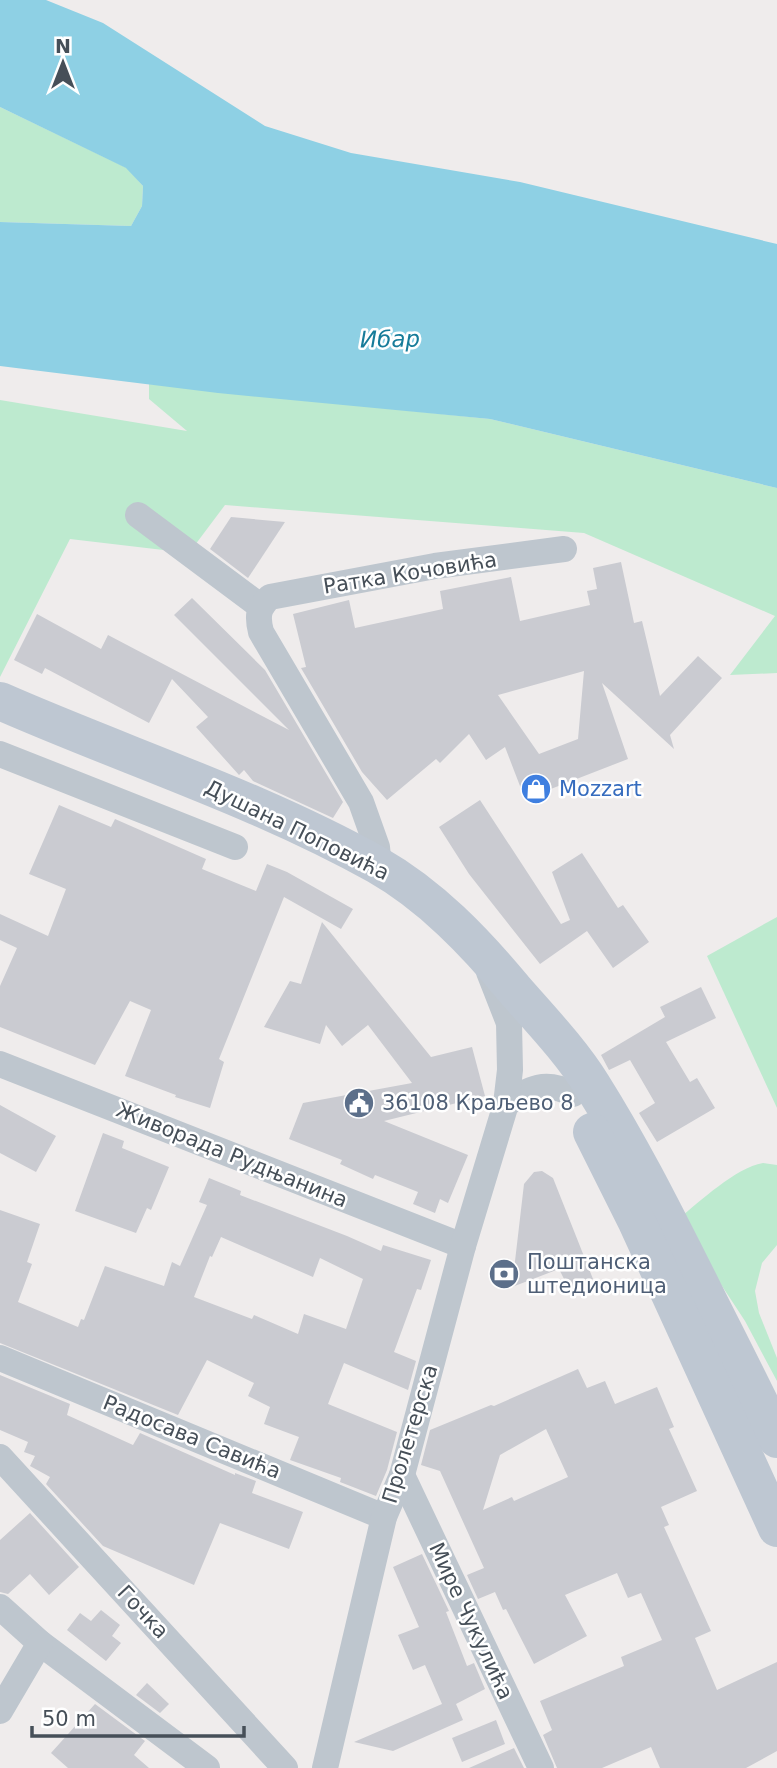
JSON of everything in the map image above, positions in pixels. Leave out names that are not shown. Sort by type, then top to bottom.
[{"type":"main road","name":"Душана Поповића","points":[[0,679],[62,729]]},
{"type":"main road","name":"Душана Поповића","points":[[0,701],[62,729],[223,792],[379,866],[444,915],[481,951],[531,1008],[591,1084],[647,1179],[777,1439]]},
{"type":"main road","name":"Душана Поповића","points":[[531,1008],[637,1222],[777,1528]]},
{"type":"street","points":[[138,515],[260,606],[258,619],[261,632],[361,802],[377,847],[379,866]]},
{"type":"street","name":"Ратка Кочовића","points":[[260,606],[270,597],[282,594],[435,566],[564,549]]},
{"type":"street","name":"Душана Поповића","points":[[0,754],[235,847]]},
{"type":"street","name":"Пролетерска","points":[[325,1768],[384,1517],[402,1475],[463,1247],[506,1104],[510,1070],[509,1023],[481,951]]},
{"type":"street","name":"Живорада Рудњанина","points":[[0,1064],[463,1247]]},
{"type":"street","points":[[506,1104],[527,1090],[545,1086],[558,1086],[573,1094]]},
{"type":"street","name":"Радосава Савића","points":[[0,1358],[384,1517]]},
{"type":"street","name":"Гочка","points":[[0,1457],[285,1768]]},
{"type":"street","name":"Мире Чукулића","points":[[402,1475],[541,1768]]},
{"type":"street","points":[[0,1607],[40,1643],[207,1768]]},
{"type":"street","points":[[0,1711],[40,1643]]},
{"type":"green space","points":[[0,107],[127,168],[143,186],[142,206],[131,226],[0,222]]},
{"type":"green space","points":[[149,384],[490,419],[777,488],[777,673],[730,675],[775,616],[584,533],[225,505],[189,553],[70,539],[0,677],[0,400],[187,431],[149,399]]},
{"type":"green space","points":[[777,917],[777,1108],[707,956]]},
{"type":"green space","points":[[763,1163],[777,1165],[777,1245],[762,1263],[755,1291],[759,1313],[777,1358],[777,1381],[745,1321],[678,1219],[730,1178]]},
{"type":"water","name":"Ибар","points":[[0,0],[46,0],[103,23],[265,126],[351,153],[520,182],[777,244],[777,488],[490,419],[218,393],[0,366],[0,222],[131,226],[142,206],[143,186],[126,168],[0,107]]},
{"type":"building","points":[[231,517],[285,522],[248,578],[210,549]]},
{"type":"building","points":[[621,562],[634,623],[642,621],[660,696],[698,656],[722,678],[670,735],[674,749],[602,683],[628,759],[525,799],[505,747],[486,760],[469,734],[440,763],[436,759],[387,800],[362,772],[301,668],[306,667],[293,614],[349,600],[355,628],[443,609],[440,591],[511,577],[520,621],[590,605],[587,591],[597,589],[593,568]],"holes":[[[584,671],[578,739],[539,754],[498,695]]]},
{"type":"building","points":[[192,598],[265,670],[343,802],[333,818],[253,781],[244,770],[239,775],[196,727],[208,717],[172,679],[149,723],[45,668],[42,674],[14,660],[37,614],[101,649],[108,635],[289,730],[174,615]]},
{"type":"building","points":[[480,800],[561,924],[570,920],[552,872],[582,853],[618,908],[623,905],[649,942],[613,968],[587,931],[540,964],[469,874],[439,827]]},
{"type":"building","points":[[59,805],[111,827],[115,819],[206,859],[202,869],[256,891],[267,864],[287,872],[353,909],[341,929],[284,897],[219,1059],[224,1062],[210,1108],[125,1076],[151,1010],[130,1001],[95,1065],[0,1027],[0,986],[17,948],[0,940],[0,914],[48,936],[66,889],[29,874]]},
{"type":"building","points":[[322,922],[431,1057],[472,1047],[485,1096],[384,1121],[468,1155],[448,1203],[440,1199],[435,1213],[413,1204],[418,1192],[375,1175],[373,1179],[340,1164],[342,1160],[289,1139],[303,1103],[412,1083],[368,1025],[342,1046],[326,1025],[320,1044],[264,1027],[290,981],[301,984]]},
{"type":"building","points":[[701,987],[716,1018],[666,1042],[690,1082],[697,1078],[715,1108],[657,1142],[639,1113],[655,1103],[630,1060],[609,1070],[601,1055],[665,1017],[660,1007]]},
{"type":"building","points":[[0,1105],[56,1136],[36,1172],[0,1153]]},
{"type":"building","points":[[103,1133],[124,1141],[122,1148],[169,1167],[151,1210],[147,1208],[136,1233],[75,1211]]},
{"type":"building","points":[[542,1171],[553,1178],[593,1279],[570,1291],[559,1269],[512,1287],[524,1184],[534,1172]]},
{"type":"building","points":[[209,1178],[241,1191],[240,1195],[381,1251],[383,1245],[431,1260],[421,1290],[417,1289],[394,1352],[416,1361],[408,1390],[344,1363],[328,1404],[397,1432],[387,1470],[376,1496],[340,1482],[341,1478],[290,1460],[299,1437],[264,1424],[270,1407],[248,1396],[254,1383],[207,1360],[178,1415],[0,1343],[0,1210],[40,1224],[27,1262],[32,1264],[18,1302],[78,1327],[81,1319],[84,1320],[105,1266],[164,1286],[172,1262],[180,1266],[207,1205],[199,1202]],"holes":[[[221,1237],[313,1277],[320,1258],[363,1279],[346,1329],[304,1314],[298,1334],[254,1315],[252,1319],[194,1297],[210,1256],[212,1257]]]},
{"type":"building","points":[[578,1369],[587,1388],[605,1381],[615,1404],[657,1387],[674,1427],[669,1429],[697,1491],[661,1507],[669,1525],[664,1527],[711,1631],[695,1638],[717,1690],[777,1662],[777,1751],[746,1768],[660,1768],[651,1747],[602,1768],[557,1768],[543,1735],[552,1730],[540,1701],[624,1666],[621,1657],[662,1640],[641,1593],[628,1598],[617,1573],[565,1595],[587,1636],[534,1664],[495,1592],[478,1599],[467,1575],[484,1568],[440,1471],[421,1465],[430,1430],[494,1406]],"holes":[[[546,1429],[568,1477],[514,1501],[512,1497],[483,1510],[500,1455]]]},
{"type":"building","points":[[0,1375],[70,1404],[67,1415],[133,1445],[140,1433],[235,1475],[256,1481],[252,1493],[303,1512],[289,1549],[220,1523],[194,1585],[103,1546],[46,1484],[50,1477],[30,1466],[35,1456],[24,1452],[28,1442],[0,1430]]},
{"type":"building","points":[[30,1513],[79,1567],[49,1595],[30,1574],[8,1594],[0,1592],[0,1540]]},
{"type":"building","points":[[422,1554],[449,1611],[446,1612],[467,1666],[474,1663],[485,1689],[456,1704],[463,1720],[393,1751],[354,1742],[442,1704],[425,1665],[413,1670],[398,1635],[419,1627],[393,1567]]},
{"type":"building","points":[[101,1610],[120,1625],[112,1636],[121,1643],[106,1661],[67,1630],[80,1613],[91,1621]]},
{"type":"building","points":[[147,1683],[169,1704],[160,1713],[136,1695]]},
{"type":"building","points":[[95,1704],[145,1741],[134,1755],[149,1768],[68,1768],[51,1753]]},
{"type":"building","points":[[496,1720],[505,1744],[462,1762],[452,1738]]},
{"type":"building","points":[[514,1748],[524,1768],[469,1768]]},
{"type":"place","name":"Mozzart","points":[[536,789]]},
{"type":"place","name":"36108 Краљево 8","points":[[359,1103]]},
{"type":"place","name":"Поштанска штедионица","points":[[504,1274]]}]
